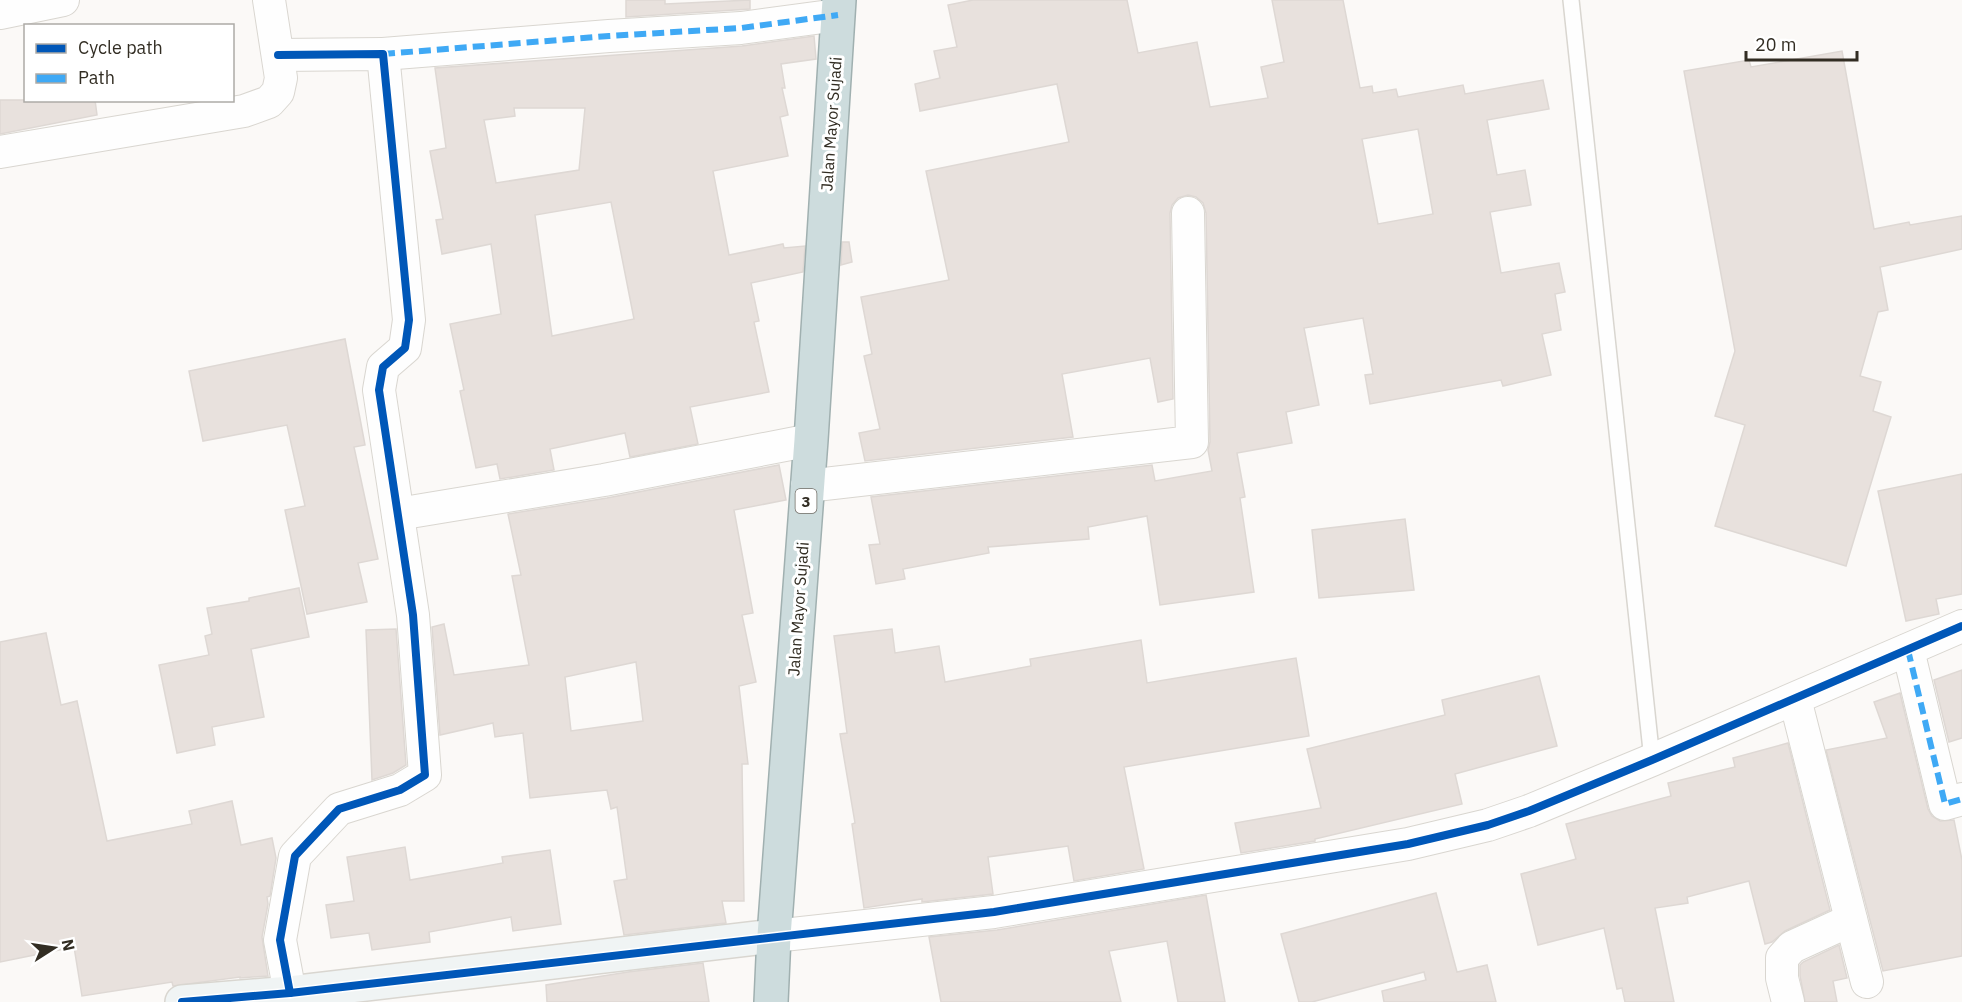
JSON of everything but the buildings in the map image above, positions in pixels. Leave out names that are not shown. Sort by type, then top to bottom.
[{"type":"highway","name":"Jalan Mayor Sujadi","points":[[771,1002],[838,8]]},
{"type":"street","points":[[0,13],[63,0]]},
{"type":"street","points":[[0,152],[244,111],[269,102],[278,92],[281,78],[269,0]]},
{"type":"street","points":[[278,55],[383,54],[741,28],[838,8]]},
{"type":"street","points":[[290,993],[280,940],[295,856],[339,809],[400,790],[425,775],[413,615],[379,390],[383,367],[405,348],[409,320],[383,54]]},
{"type":"street","points":[[807,486],[1192,442],[1188,213]]},
{"type":"street","points":[[398,514],[604,480],[810,440]]},
{"type":"street","points":[[182,1002],[290,993],[994,912],[1408,844],[1488,825],[1529,811],[1962,626]]},
{"type":"street","points":[[1908,650],[1945,804],[1962,799]]},
{"type":"street","points":[[1794,699],[1867,982]]},
{"type":"street","points":[[1788,1002],[1782,978],[1782,958],[1792,946],[1851,920]]},
{"type":"lane","points":[[1571,0],[1652,760]]},
{"type":"marked path","points":[[383,54],[741,28],[838,15]]},
{"type":"marked path","points":[[1908,650],[1945,804],[1962,799]]},
{"type":"cycle path","points":[[278,55],[383,54],[409,320],[405,348],[383,367],[379,390],[413,615],[425,775],[400,790],[339,809],[295,856],[280,940],[290,993]]},
{"type":"cycle path","points":[[182,1002],[290,993],[994,912],[1408,844],[1488,825],[1529,811],[1962,626]]}]
